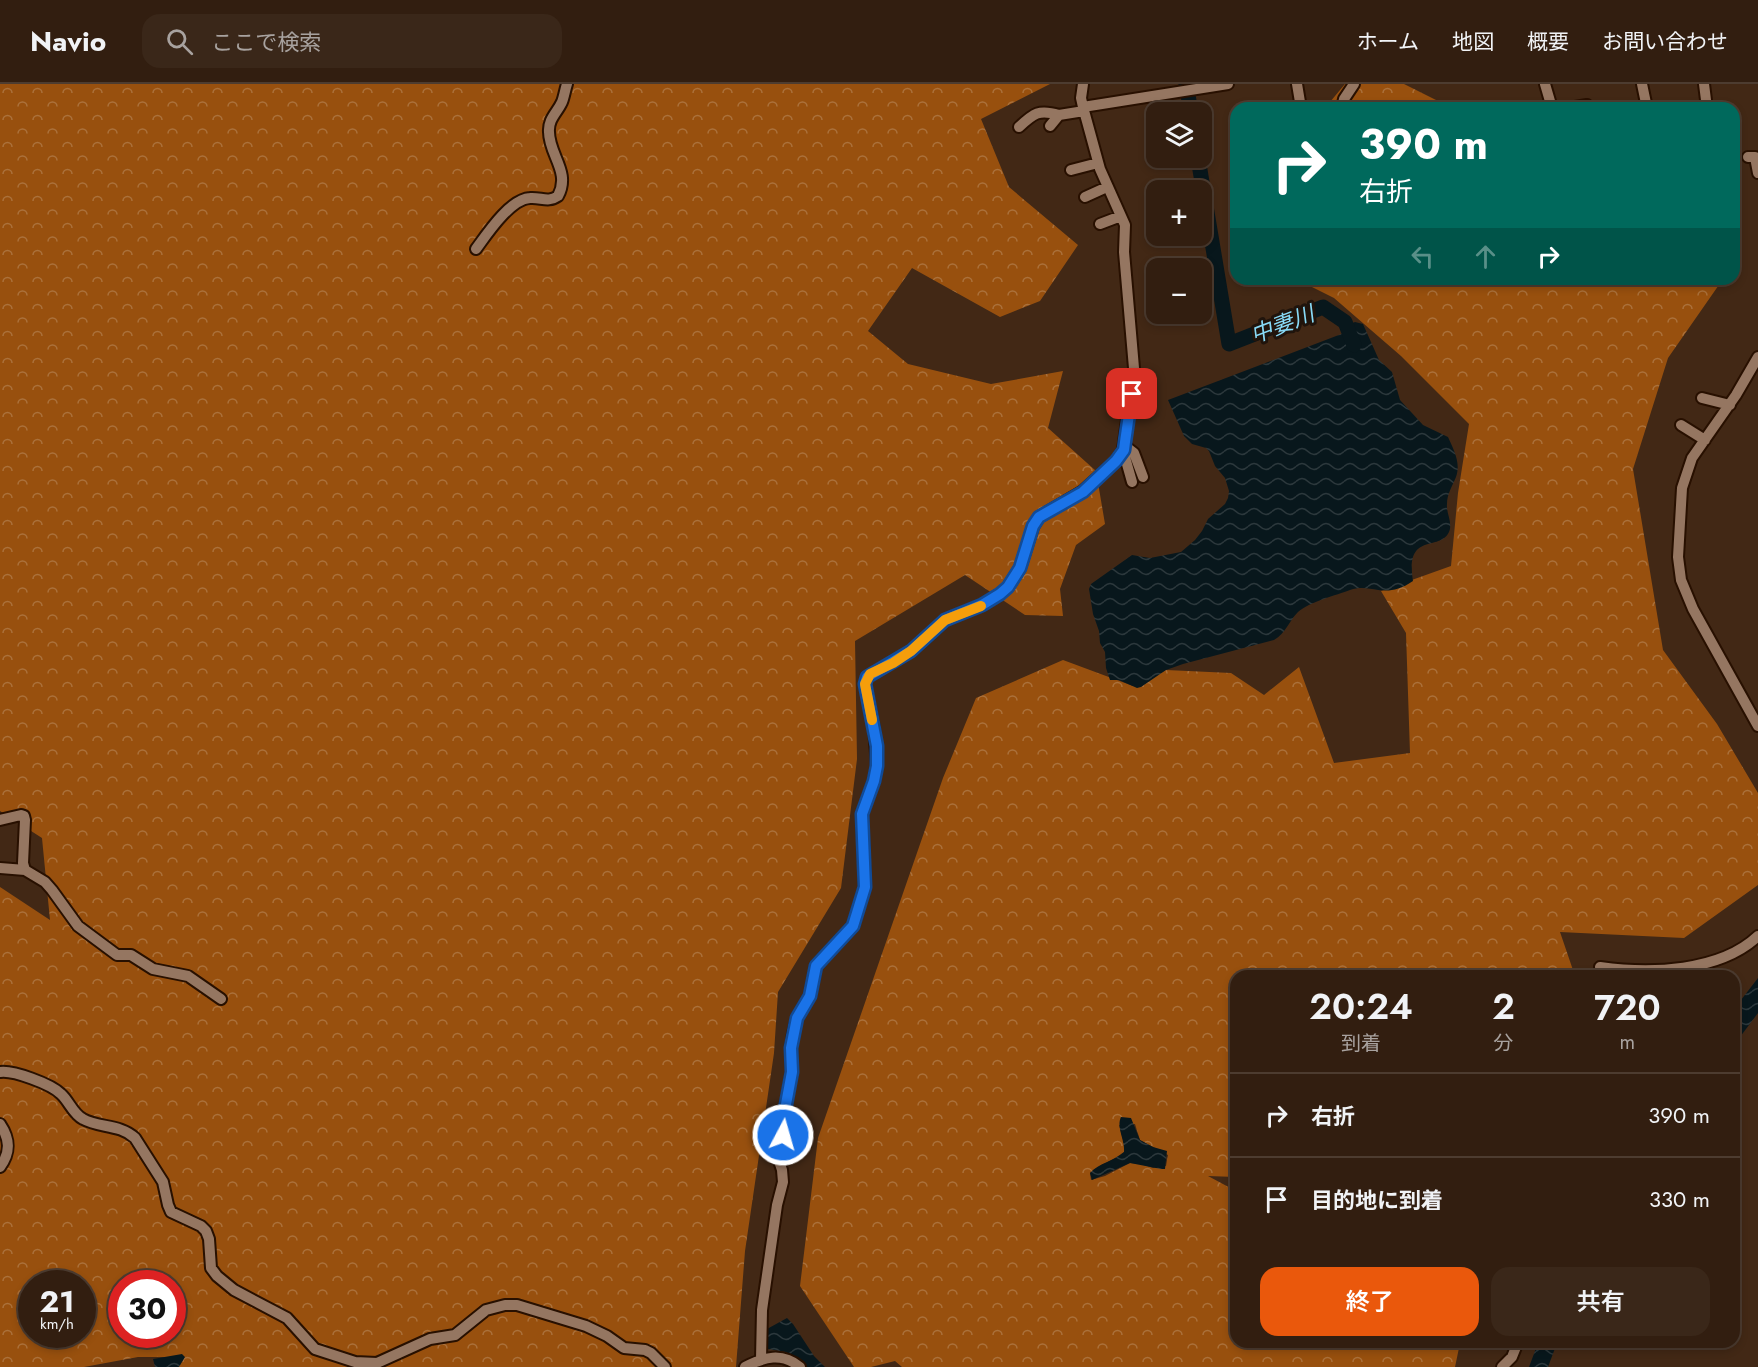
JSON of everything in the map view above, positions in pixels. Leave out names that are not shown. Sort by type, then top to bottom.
[{"type":"street","points":[[476,249],[501,216],[516,205],[529,198],[554,199],[561,190],[562,170],[550,140],[549,126],[553,115],[563,101],[567,84]]},
{"type":"street","points":[[1083,84],[1081,98],[1098,163],[1126,231],[1124,252],[1134,368],[1124,448],[1132,482]]},
{"type":"street","points":[[1019,127],[1038,112],[1044,111],[1059,115],[1228,84]]},
{"type":"street","points":[[1297,84],[1300,102]]},
{"type":"street","points":[[1343,102],[1354,84]]},
{"type":"street","points":[[1545,84],[1550,102]]},
{"type":"street","points":[[1642,84],[1646,102]]},
{"type":"street","points":[[1704,84],[1706,102]]},
{"type":"street","points":[[1050,126],[1059,115]]},
{"type":"street","points":[[1749,157],[1755,157],[1758,173]]},
{"type":"street","points":[[1071,171],[1098,163]]},
{"type":"street","points":[[1085,197],[1107,187]]},
{"type":"street","points":[[1100,224],[1121,216]]},
{"type":"street","points":[[1758,357],[1730,405],[1692,458],[1682,488],[1678,567],[1693,609],[1758,726]]},
{"type":"street","points":[[1702,398],[1730,405]]},
{"type":"street","points":[[1682,425],[1705,440]]},
{"type":"street","points":[[1124,448],[1134,453],[1143,477]]},
{"type":"street","points":[[761,1359],[762,1310],[777,1205],[783,1182],[778,1158],[782,1146],[784,1115],[792,1072],[793,1034],[797,1018],[810,996],[816,966],[853,926],[865,887],[862,814],[877,766],[875,737],[865,684],[867,677],[911,651],[945,620],[982,605],[1008,587],[1020,568],[1033,526],[1039,517],[1083,492],[1116,461],[1124,448]]},
{"type":"street","points":[[0,820],[24,816],[23,863],[25,870]]},
{"type":"street","points":[[0,868],[25,870],[45,882],[78,926],[117,955],[131,955],[158,970],[188,976],[220,999]]},
{"type":"street","points":[[1653,970],[1683,968],[1730,955],[1758,936]]},
{"type":"street","points":[[1600,967],[1628,970]]},
{"type":"street","points":[[0,1072],[13,1071],[59,1092],[83,1119],[129,1132],[163,1182],[171,1212],[201,1226],[206,1231],[212,1268],[217,1276],[234,1290],[287,1318],[315,1349],[355,1362],[377,1363],[430,1339],[455,1335],[486,1310],[505,1305],[517,1305],[586,1326],[607,1336],[624,1348],[651,1353],[665,1367]]},
{"type":"street","points":[[0,1124],[9,1144],[8,1153],[0,1167]]},
{"type":"street","points":[[1502,1367],[1512,1357],[1516,1348]]},
{"type":"street","points":[[745,1367],[772,1356],[783,1358],[800,1367]]},
{"type":"green space","points":[[0,84],[1050,84],[981,119],[1009,187],[1078,245],[1040,301],[1000,317],[912,268],[868,331],[908,364],[991,384],[1063,371],[1048,428],[1096,471],[1105,524],[1076,545],[1060,589],[1063,616],[1025,615],[965,575],[855,641],[857,759],[841,888],[778,992],[774,1053],[745,1251],[736,1367],[175,1367],[184,1357],[138,1357],[84,1367],[0,1367],[0,887],[50,920],[42,838],[0,811]]},
{"type":"green space","points":[[1345,84],[1404,84],[1436,100],[1434,102],[1330,102]]},
{"type":"green space","points":[[1308,285],[1719,285],[1668,358],[1633,469],[1663,650],[1717,724],[1758,793],[1758,885],[1684,938],[1560,932],[1573,970],[1230,970],[1230,1177],[1208,1176],[1230,1188],[1230,1348],[1459,1348],[1455,1367],[902,1367],[895,1361],[871,1367],[854,1367],[800,1286],[818,1138],[943,778],[976,698],[1063,660],[1133,686],[1166,670],[1231,673],[1264,695],[1299,667],[1334,763],[1410,753],[1406,633],[1381,591],[1451,566],[1458,493],[1469,424],[1401,356],[1334,298]],"holes":[[[1135,1124],[1140,1140],[1168,1155],[1166,1166],[1153,1168],[1130,1163],[1105,1176],[1091,1180],[1090,1173],[1124,1152],[1119,1125]]]},
{"type":"water","points":[[1355,322],[1363,324],[1379,360],[1392,372],[1400,400],[1423,425],[1448,437],[1458,467],[1447,500],[1450,525],[1445,538],[1419,549],[1414,555],[1412,565],[1413,581],[1403,587],[1386,591],[1358,588],[1323,599],[1298,612],[1282,634],[1274,640],[1166,670],[1141,687],[1137,688],[1119,680],[1110,680],[1106,668],[1105,652],[1100,643],[1099,631],[1093,614],[1089,589],[1091,584],[1132,555],[1150,558],[1181,552],[1195,540],[1208,519],[1225,504],[1228,498],[1229,491],[1225,478],[1215,466],[1209,451],[1192,444],[1184,436],[1168,400],[1344,333],[1350,324]]},
{"type":"water","points":[[1758,978],[1758,1013],[1740,1037],[1740,1001]]},
{"type":"water","points":[[1121,1117],[1131,1118],[1140,1140],[1167,1151],[1165,1169],[1130,1163],[1092,1180],[1090,1173],[1124,1152]]},
{"type":"water","points":[[787,1318],[814,1356],[825,1367],[806,1367],[786,1352],[768,1349],[767,1329]]},
{"type":"water","points":[[1536,1348],[1555,1348],[1548,1367],[1529,1367]]},
{"type":"water","points":[[182,1354],[185,1357],[179,1367],[155,1367],[153,1359]]},
{"type":"waterway","name":"中妻川","points":[[1186,84],[1189,102]]},
{"type":"waterway","name":"中妻川","points":[[1200,168],[1229,344],[1323,307],[1345,322],[1354,345]]},
{"type":"slow traffic","points":[[872,720],[865,684],[867,677],[911,651],[945,620],[981,606]]},
{"type":"route","points":[[783,1135],[782,1125],[792,1072],[791,1048],[797,1018],[810,996],[816,966],[853,926],[865,887],[862,814],[877,766],[877,746],[865,684],[867,677],[911,651],[945,620],[982,605],[1008,587],[1020,568],[1033,526],[1039,517],[1083,492],[1110,468],[1124,450],[1132,394]]}]
